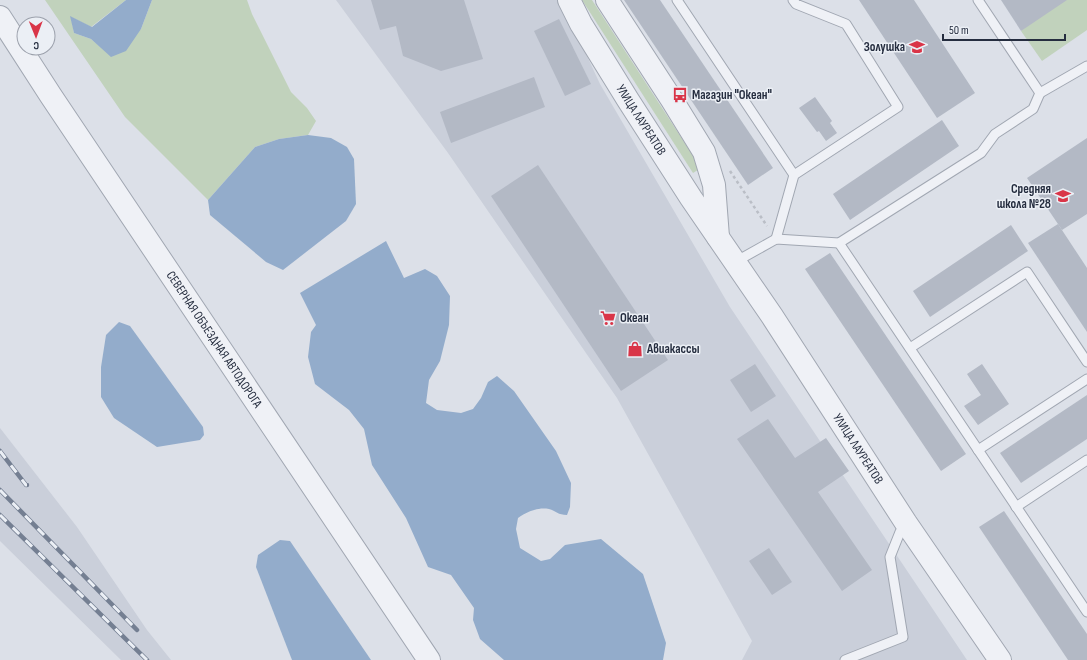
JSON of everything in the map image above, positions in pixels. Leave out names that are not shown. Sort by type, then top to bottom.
[{"type":"street","name":"УЛИЦА ЛАУРЕАТОВ","points":[[569,0],[581,24],[691,198],[772,316],[906,523],[1000,660]]},
{"type":"street","name":"УЛИЦА ЛАУРЕАТОВ","points":[[607,0],[704,152],[714,185],[718,237]]},
{"type":"street","name":"СЕВЕРНАЯ ОБЪЕЗДНАЯ АВТОДОРОГА","points":[[0,17],[51,96],[429,660]]},
{"type":"lane","points":[[677,0],[794,175]]},
{"type":"lane","points":[[776,239],[794,175],[898,107],[846,24],[796,4],[793,0]]},
{"type":"lane","points":[[978,0],[1040,93]]},
{"type":"lane","points":[[735,262],[776,239],[839,243],[981,153],[995,134],[1033,109],[1040,93],[1087,66]]},
{"type":"lane","points":[[839,243],[1016,507],[1085,606]]},
{"type":"lane","points":[[910,348],[1027,272],[1087,362]]},
{"type":"lane","points":[[978,450],[1087,379]]},
{"type":"lane","points":[[1016,507],[1087,460]]},
{"type":"lane","points":[[845,660],[903,637],[890,557],[900,532],[906,523]]},
{"type":"shaded area","points":[[336,0],[561,0],[600,84],[730,307],[967,660],[742,660],[752,641],[617,398],[448,153]]},
{"type":"shaded area","points":[[0,428],[77,527],[147,630],[171,660],[121,660],[0,541]]},
{"type":"green space","points":[[45,0],[126,0],[91,27],[71,17],[74,33],[91,39],[111,56],[141,29],[152,0],[247,0],[252,14],[291,92],[307,108],[316,121],[308,135],[279,139],[255,147],[208,200],[125,117]]},
{"type":"green space","points":[[582,0],[592,0],[701,168],[693,173]]},
{"type":"green space","points":[[1058,0],[1087,0],[1087,30],[1042,61],[1021,31]]},
{"type":"water","points":[[126,0],[152,0],[141,29],[126,51],[111,57],[91,39],[74,33],[70,16],[92,27]]},
{"type":"water","points":[[308,135],[331,138],[347,147],[354,159],[356,204],[346,221],[283,270],[266,262],[210,215],[208,200],[255,147],[279,139]]},
{"type":"water","points":[[386,241],[404,278],[425,269],[437,276],[450,296],[449,325],[440,361],[429,380],[426,403],[437,410],[461,413],[473,409],[481,398],[488,382],[497,376],[514,391],[556,451],[571,483],[570,507],[567,515],[559,514],[549,509],[536,509],[518,518],[516,529],[520,548],[541,561],[550,559],[565,545],[601,539],[643,574],[666,643],[663,660],[504,660],[480,639],[473,620],[474,608],[451,575],[428,567],[406,518],[372,465],[364,429],[349,410],[315,384],[308,357],[311,332],[316,325],[300,293]]},
{"type":"water","points":[[119,322],[130,326],[203,427],[204,435],[200,440],[157,447],[114,418],[101,397],[101,367],[106,335]]},
{"type":"water","points":[[280,540],[290,541],[371,660],[292,660],[256,567],[258,555]]},
{"type":"building","points":[[371,0],[464,0],[483,59],[441,71],[403,56],[396,26],[380,30]]},
{"type":"building","points":[[624,0],[660,0],[773,168],[748,185]]},
{"type":"building","name":"Золушка","points":[[859,0],[914,0],[975,93],[937,118]]},
{"type":"building","points":[[1001,0],[1067,0],[1021,31]]},
{"type":"building","points":[[559,19],[591,84],[565,96],[534,31]]},
{"type":"building","points":[[534,77],[545,107],[451,143],[440,112]]},
{"type":"building","points":[[815,97],[832,121],[830,123],[837,133],[826,141],[819,131],[817,132],[799,108]]},
{"type":"building","points":[[942,120],[959,146],[850,220],[833,194]]},
{"type":"building","name":"Средняя школа №28","points":[[1087,138],[1087,214],[1062,230],[1027,178]]},
{"type":"building","points":[[538,165],[668,360],[621,391],[491,196]]},
{"type":"building","points":[[1058,224],[1087,268],[1087,332],[1028,243]]},
{"type":"building","points":[[1011,225],[1028,251],[930,317],[913,291]]},
{"type":"building","points":[[830,253],[966,454],[941,471],[805,269]]},
{"type":"building","points":[[755,364],[776,396],[751,412],[730,380]]},
{"type":"building","points":[[982,364],[1009,404],[978,425],[964,406],[981,395],[967,374]]},
{"type":"building","points":[[1087,395],[1087,439],[1021,483],[1000,453]]},
{"type":"building","points":[[768,419],[795,458],[826,438],[849,471],[818,492],[872,570],[842,591],[737,439]]},
{"type":"building","points":[[1004,511],[1087,634],[1087,660],[1068,660],[979,527]]},
{"type":"building","points":[[769,548],[792,582],[772,595],[749,561]]},
{"type":"railway","points":[[0,451],[27,485]]},
{"type":"railway","points":[[0,490],[137,630]]},
{"type":"railway","points":[[0,515],[147,660]]},
{"type":"place","name":"Золушка","points":[[917,47]]},
{"type":"place","name":"Магазин \"Океан\"","points":[[680,95]]},
{"type":"place","name":"Средняя школа №28","points":[[1063,196]]},
{"type":"place","name":"Океан","points":[[608,318]]},
{"type":"place","name":"Авиакассы","points":[[635,349]]}]
